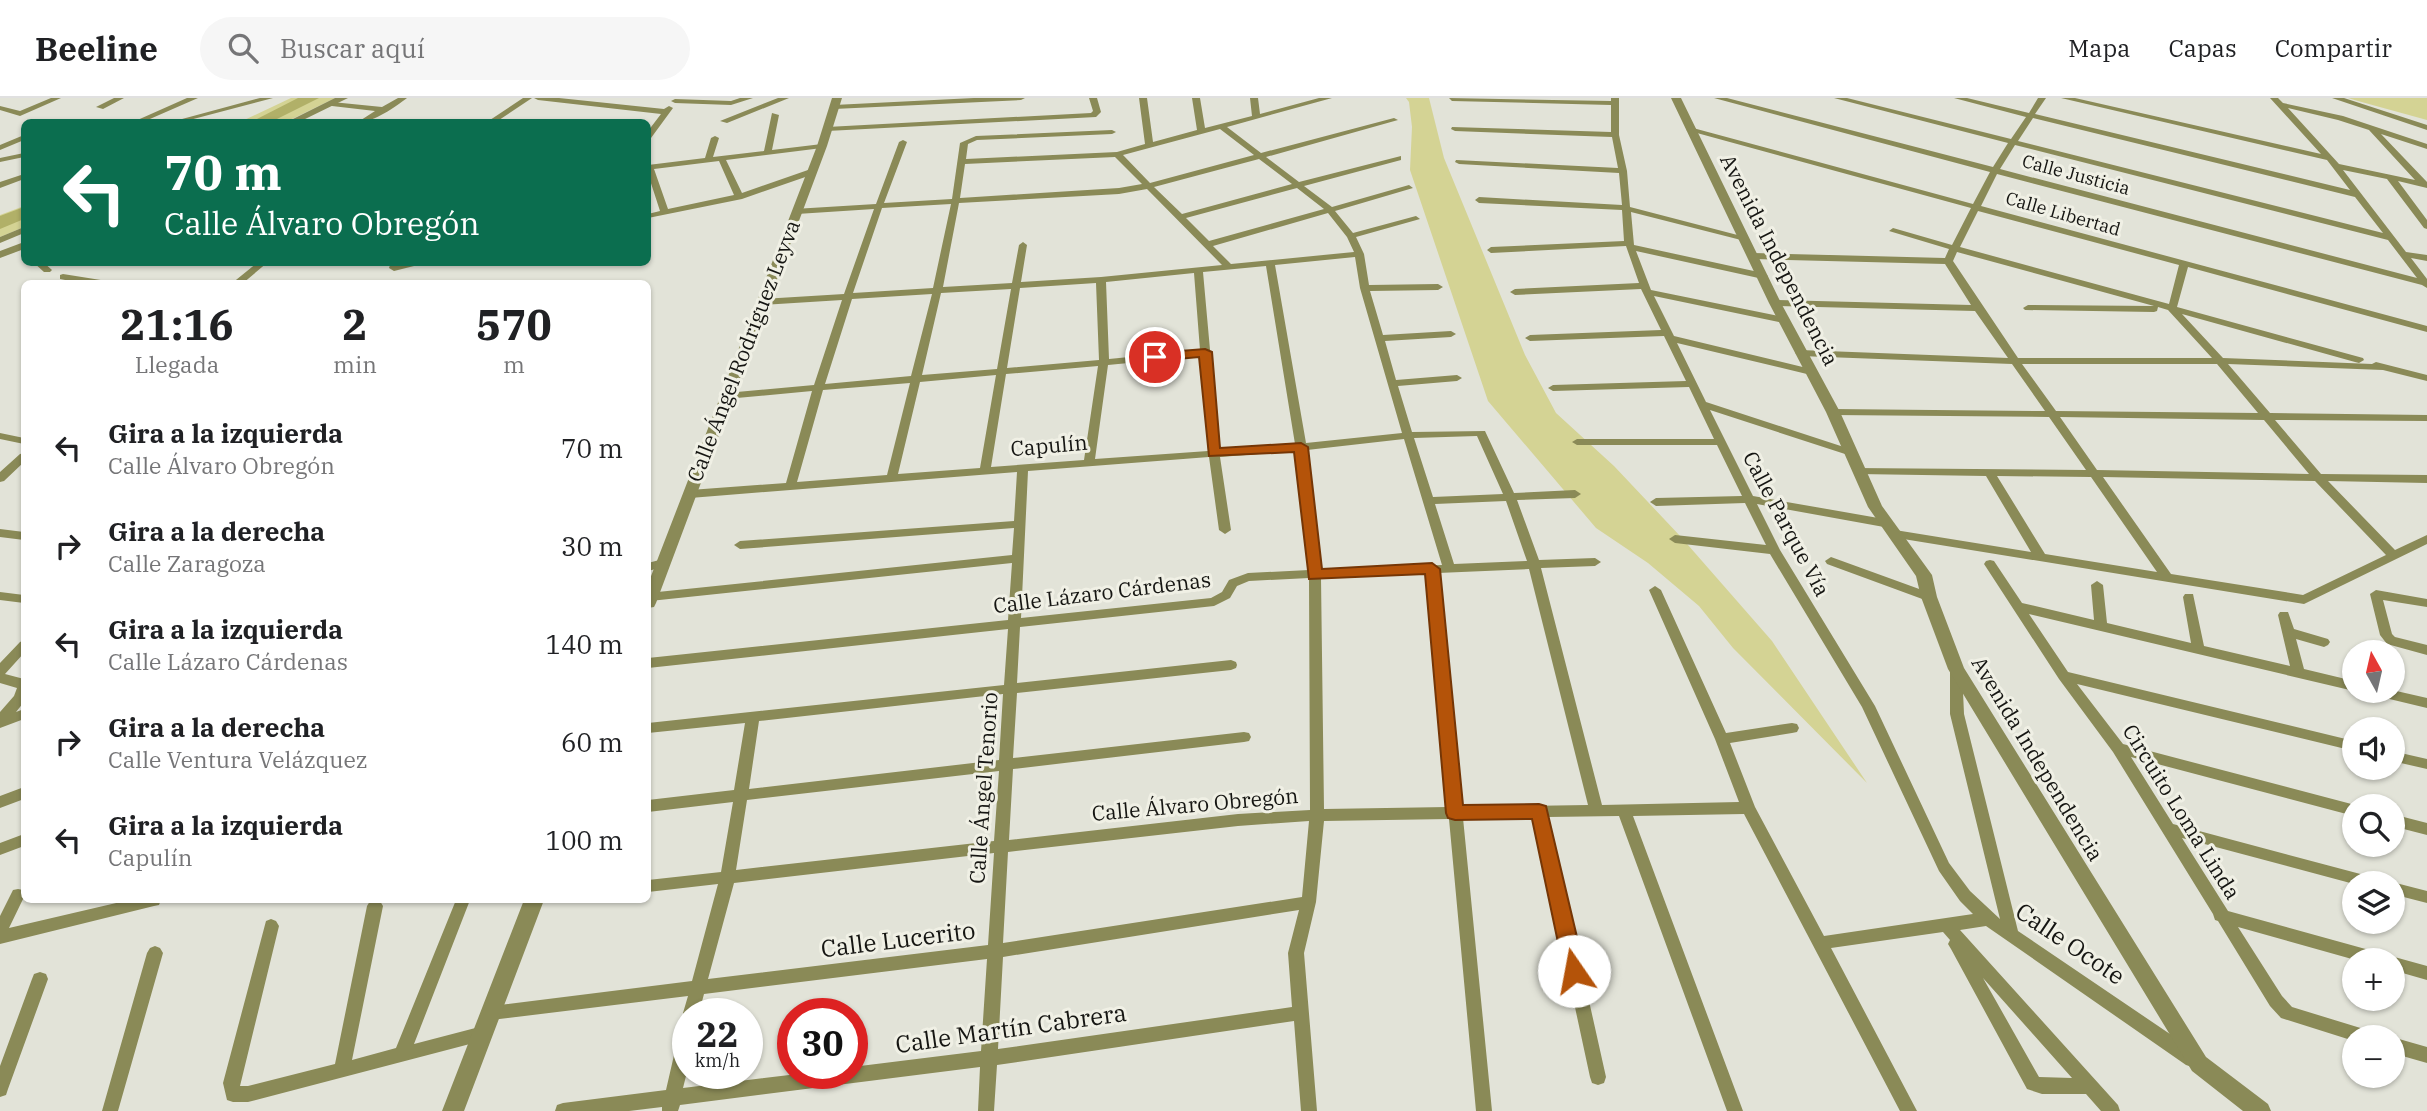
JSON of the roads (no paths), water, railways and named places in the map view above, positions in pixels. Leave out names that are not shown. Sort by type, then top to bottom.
[{"type":"street","points":[[0,108],[20,114],[57,98]]},
{"type":"street","points":[[100,107],[120,98]]},
{"type":"street","points":[[145,119],[194,98]]},
{"type":"street","points":[[190,119],[269,98]]},
{"type":"street","points":[[299,119],[312,113],[324,101],[343,98]]},
{"type":"street","points":[[368,119],[403,98]]},
{"type":"street","points":[[496,119],[528,98]]},
{"type":"street","points":[[538,98],[666,112]]},
{"type":"street","points":[[651,131],[676,100],[731,103],[750,98]]},
{"type":"street","points":[[724,121],[785,98]]},
{"type":"street","points":[[835,102],[1021,98]]},
{"type":"street","points":[[827,129],[1093,115],[1097,112],[1093,98]]},
{"type":"street","points":[[1143,98],[1149,146]]},
{"type":"street","points":[[1196,98],[1201,131]]},
{"type":"street","points":[[1254,98],[1256,117]]},
{"type":"street","points":[[962,162],[1117,154],[1310,100],[1328,98]]},
{"type":"street","name":"Avenida Independencia","points":[[1676,98],[1775,303],[1833,412],[1858,470],[1890,528],[1924,575],[1929,597],[1956,669],[2199,1064]]},
{"type":"street","name":"Calle Justicia","points":[[1718,98],[2426,284]]},
{"type":"street","points":[[1838,98],[2388,237]]},
{"type":"street","points":[[1958,98],[2359,195]]},
{"type":"street","points":[[1948,261],[1975,206],[2042,98]]},
{"type":"street","points":[[2065,98],[2425,185]]},
{"type":"street","points":[[2274,98],[2333,162],[2426,284]]},
{"type":"street","points":[[2336,98],[2427,128]]},
{"type":"street","points":[[1452,99],[1615,101]]},
{"type":"street","points":[[324,101],[385,110]]},
{"type":"street","name":"Calle Parque Vía","points":[[1615,101],[1615,135],[1623,171],[1630,245],[1646,289],[1774,550],[1868,706],[1944,867],[1988,919]]},
{"type":"street","name":"Calle Ángel Rodríguez Leyva","points":[[651,595],[822,146],[835,102]]},
{"type":"street","points":[[2283,105],[2371,127],[2427,147]]},
{"type":"street","points":[[20,114],[22,119]]},
{"type":"street","points":[[208,119],[214,114]]},
{"type":"street","points":[[768,151],[775,115]]},
{"type":"street","points":[[797,211],[956,202],[1148,186],[1394,120]]},
{"type":"street","points":[[1221,126],[1329,209],[1351,236],[1359,254],[1379,338],[1449,568]]},
{"type":"street","points":[[2371,127],[2425,185]]},
{"type":"street","points":[[1455,129],[1615,135]]},
{"type":"street","name":"Calle Libertad","points":[[1690,130],[2427,329]]},
{"type":"street","points":[[892,477],[937,291],[956,202],[964,143],[967,139],[1112,132]]},
{"type":"street","points":[[0,148],[21,138]]},
{"type":"street","points":[[709,158],[715,138]]},
{"type":"street","points":[[790,487],[817,388],[878,206],[903,142]]},
{"type":"street","points":[[651,167],[822,146]]},
{"type":"street","points":[[1117,154],[1227,265]]},
{"type":"street","points":[[0,160],[21,156]]},
{"type":"street","points":[[721,157],[739,197]]},
{"type":"street","points":[[1181,217],[1398,158]]},
{"type":"street","points":[[1460,162],[1623,171]]},
{"type":"street","points":[[651,215],[739,197],[810,172]]},
{"type":"street","points":[[0,174],[21,176]]},
{"type":"street","points":[[651,175],[665,212]]},
{"type":"street","points":[[0,185],[21,176]]},
{"type":"street","points":[[2390,177],[2427,226]]},
{"type":"street","points":[[1209,244],[1409,188]]},
{"type":"street","points":[[1479,200],[1625,208],[1745,238]]},
{"type":"street","points":[[1351,236],[1416,219]]},
{"type":"street","points":[[0,240],[21,231]]},
{"type":"street","points":[[1894,231],[2427,378]]},
{"type":"street","points":[[985,470],[1023,245]]},
{"type":"street","points":[[1491,250],[1630,245],[1763,276]]},
{"type":"street","points":[[0,256],[21,248]]},
{"type":"street","points":[[761,302],[1101,280],[1227,265],[1359,254]]},
{"type":"street","points":[[2403,254],[2427,258]]},
{"type":"street","points":[[1754,256],[1948,261]]},
{"type":"street","points":[[1948,261],[2168,579]]},
{"type":"street","points":[[1270,262],[1301,447],[1315,575],[1317,815],[1309,902],[1296,953],[1309,1111]]},
{"type":"street","points":[[2172,309],[2184,264]]},
{"type":"street","points":[[42,266],[47,270]]},
{"type":"street","points":[[240,280],[259,266]]},
{"type":"street","points":[[1198,269],[1214,453],[1225,530]]},
{"type":"street","points":[[63,277],[82,280]]},
{"type":"street","points":[[1089,462],[1104,361],[1101,280]]},
{"type":"street","points":[[1365,288],[1438,287]]},
{"type":"street","points":[[1515,292],[1646,289],[1784,320]]},
{"type":"street","points":[[1775,303],[1978,308]]},
{"type":"street","points":[[2028,308],[2172,309],[2220,361],[2318,477],[2392,554]]},
{"type":"street","points":[[1379,338],[1451,334]]},
{"type":"street","points":[[1530,338],[1669,336],[1811,372]]},
{"type":"street","points":[[726,396],[1205,352]]},
{"type":"street","points":[[1800,353],[2016,361],[2220,361],[2382,367]]},
{"type":"street","points":[[1392,383],[1457,378]]},
{"type":"street","points":[[1553,388],[1692,384]]},
{"type":"street","points":[[1703,404],[1849,452]]},
{"type":"street","points":[[1833,412],[2427,418]]},
{"type":"street","points":[[1481,433],[1510,496],[1534,564],[1597,811]]},
{"type":"street","name":"Capulín","points":[[690,494],[1301,447],[1410,435],[1481,433]]},
{"type":"street","points":[[0,436],[21,440]]},
{"type":"street","points":[[1577,442],[1720,442]]},
{"type":"street","points":[[0,478],[21,459]]},
{"type":"street","name":"Calle Ángel Tenorio","points":[[986,1111],[1024,468]]},
{"type":"street","points":[[1858,470],[2427,479]]},
{"type":"street","points":[[1989,472],[2042,558]]},
{"type":"street","points":[[1429,501],[1575,494]]},
{"type":"street","points":[[1656,502],[1750,499],[2042,558],[2304,600],[2392,554],[2427,539]]},
{"type":"street","points":[[740,545],[1020,524]]},
{"type":"street","points":[[0,533],[21,536]]},
{"type":"street","points":[[1675,539],[1774,550]]},
{"type":"street","points":[[651,600],[1018,558]]},
{"type":"street","points":[[1831,561],[1929,597]]},
{"type":"street","name":"Calle Lázaro Cárdenas","points":[[651,663],[1214,602],[1226,595],[1233,583],[1248,577],[1595,562]]},
{"type":"street","points":[[651,566],[663,563]]},
{"type":"street","name":"Circuito Loma Linda","points":[[1990,564],[2064,676],[2119,748],[2171,829],[2220,915],[2276,1001],[2287,1013],[2342,1030]]},
{"type":"street","points":[[1432,569],[1485,1111]]},
{"type":"street","points":[[2097,585],[2101,625]]},
{"type":"street","points":[[1655,590],[1722,739],[1748,808],[1909,1111]]},
{"type":"street","points":[[2427,603],[2376,594],[2386,635],[2391,641],[2427,650]]},
{"type":"street","points":[[0,596],[21,598]]},
{"type":"street","points":[[2189,597],[2198,648]]},
{"type":"street","points":[[2019,607],[2342,683]]},
{"type":"street","points":[[2284,615],[2298,673]]},
{"type":"street","points":[[2288,632],[2324,642]]},
{"type":"street","points":[[5,666],[21,648]]},
{"type":"street","points":[[5,666],[21,658]]},
{"type":"street","points":[[651,728],[1231,665]]},
{"type":"street","points":[[1956,669],[1957,714],[2011,934]]},
{"type":"street","points":[[2064,676],[2342,743]]},
{"type":"street","points":[[0,678],[21,683]]},
{"type":"street","points":[[0,722],[21,696]]},
{"type":"street","points":[[2405,698],[2427,703]]},
{"type":"street","points":[[0,722],[21,715]]},
{"type":"street","points":[[694,998],[728,876],[743,796],[753,717]]},
{"type":"street","points":[[1722,739],[1792,729]]},
{"type":"street","points":[[651,806],[1244,737]]},
{"type":"street","points":[[2119,748],[2342,807]]},
{"type":"street","points":[[2405,759],[2427,764]]},
{"type":"street","points":[[0,802],[21,794]]},
{"type":"street","name":"Calle Álvaro Obregón","points":[[651,886],[1238,820],[1317,815],[1748,808]]},
{"type":"street","points":[[1625,810],[1735,1111]]},
{"type":"street","points":[[1539,811],[1598,1077]]},
{"type":"street","points":[[2405,823],[2427,829]]},
{"type":"street","points":[[2171,829],[2342,874]]},
{"type":"street","points":[[0,849],[21,841]]},
{"type":"street","points":[[2405,891],[2427,897]]},
{"type":"street","points":[[0,931],[18,895]]},
{"type":"street","name":"Calle Lucerito","points":[[491,1013],[995,951],[1309,902]]},
{"type":"street","points":[[0,936],[141,903]]},
{"type":"street","points":[[402,1054],[462,903]]},
{"type":"street","points":[[453,1111],[533,903]]},
{"type":"street","points":[[342,1070],[375,906]]},
{"type":"street","points":[[2220,915],[2342,949]]},
{"type":"street","name":"Calle Ocote","points":[[1821,943],[1988,919],[2199,1064],[2260,1111]]},
{"type":"street","points":[[1946,925],[2033,1083],[2042,1086],[2088,1086]]},
{"type":"street","points":[[1946,925],[2112,1111]]},
{"type":"street","points":[[271,926],[231,1083],[233,1094],[248,1094],[483,1034]]},
{"type":"street","points":[[110,1111],[155,953]]},
{"type":"street","points":[[2405,967],[2427,973]]},
{"type":"street","points":[[0,1089],[40,979]]},
{"type":"street","name":"Calle Martín Cabrera","points":[[563,1111],[671,1105],[1299,1013]]},
{"type":"street","points":[[2405,1049],[2427,1055]]},
{"type":"waterway","points":[[266,119],[311,98]]},
{"type":"waterway","points":[[0,223],[21,214]]}]
